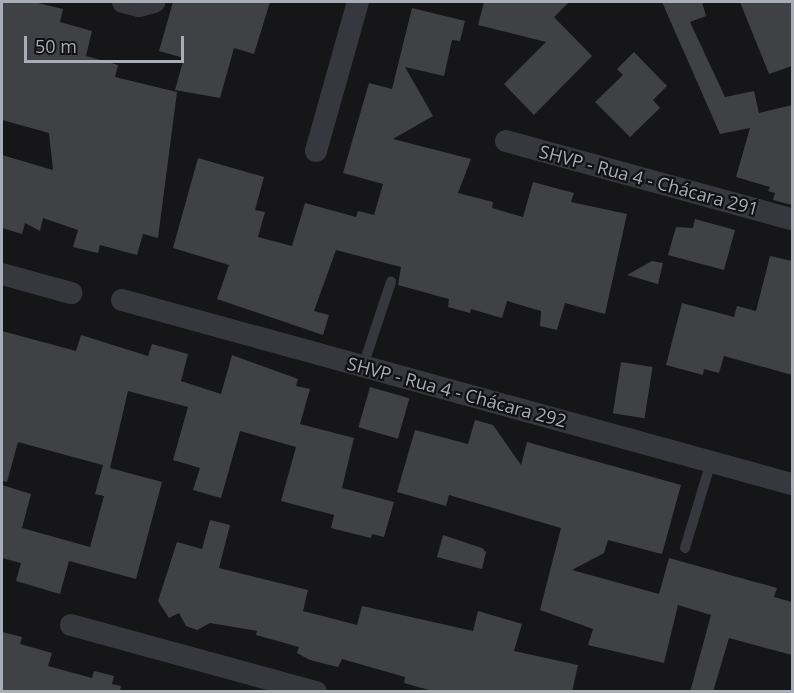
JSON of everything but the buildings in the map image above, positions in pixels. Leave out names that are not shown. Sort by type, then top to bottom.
[{"type":"street","points":[[123,2],[139,6],[154,2]]},
{"type":"street","points":[[316,151],[358,2]]},
{"type":"street","name":"SHVP - Rua 4 - Chácara 291","points":[[506,141],[792,219]]},
{"type":"street","points":[[2,274],[71,293]]},
{"type":"street","name":"SHVP - Rua 4 - Chácara 292","points":[[122,300],[792,484]]},
{"type":"street","points":[[71,625],[316,692]]},
{"type":"lane","points":[[363,366],[391,282]]},
{"type":"lane","points":[[685,548],[711,462]]}]
